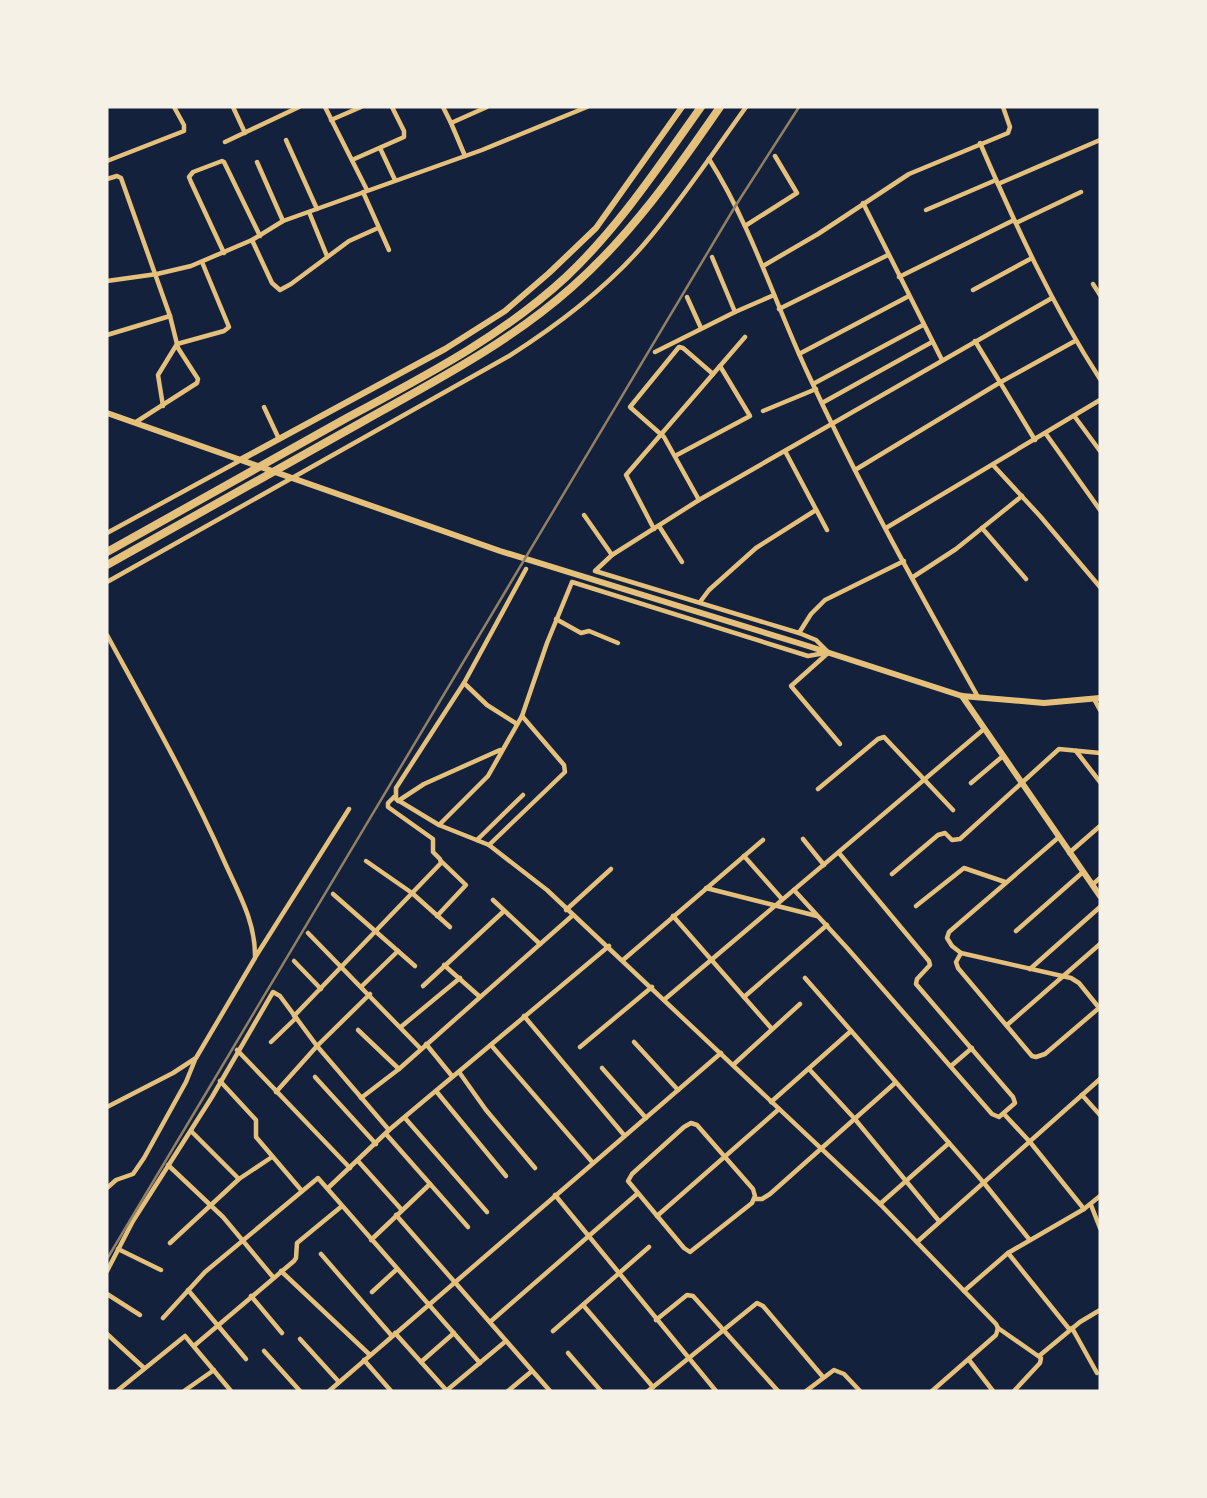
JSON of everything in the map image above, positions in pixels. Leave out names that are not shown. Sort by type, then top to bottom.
[{"type":"highway","points":[[107,552],[464,354],[524,313],[566,277],[603,239],[639,195],[701,107]]},
{"type":"highway","points":[[107,565],[468,363],[529,322],[572,287],[613,248],[649,205],[720,107]]},
{"type":"street","points":[[107,161],[184,131],[184,125],[174,107]]},
{"type":"street","points":[[233,107],[245,133]]},
{"type":"street","points":[[280,107],[284,115]]},
{"type":"street","points":[[225,142],[299,107]]},
{"type":"street","points":[[325,107],[352,160],[388,250]]},
{"type":"street","points":[[331,121],[360,107]]},
{"type":"street","points":[[352,160],[404,137],[404,131],[392,107]]},
{"type":"street","points":[[443,107],[465,156]]},
{"type":"street","points":[[451,123],[487,107]]},
{"type":"street","points":[[107,281],[157,274],[202,262],[260,236],[283,220],[465,156],[587,107]]},
{"type":"street","points":[[107,533],[445,349],[505,311],[596,228],[682,107]]},
{"type":"street","points":[[107,582],[509,356],[550,328],[588,298],[651,236],[746,107]]},
{"type":"street","points":[[763,266],[818,234],[909,174],[1008,132],[1010,127],[1003,107]]},
{"type":"street","points":[[286,140],[317,209]]},
{"type":"street","points":[[926,210],[1100,140]]},
{"type":"street","points":[[980,143],[1052,298],[1075,341],[1100,379]]},
{"type":"street","points":[[380,148],[395,180]]},
{"type":"street","points":[[745,226],[797,193],[775,156]]},
{"type":"street","points":[[709,159],[726,186],[745,226],[799,354],[855,470],[978,698]]},
{"type":"street","points":[[224,253],[189,177],[193,172],[225,162],[260,236]]},
{"type":"street","points":[[257,162],[283,220]]},
{"type":"street","points":[[107,180],[117,176],[121,178],[157,274],[177,344],[198,379],[197,383],[136,422]]},
{"type":"street","points":[[899,277],[1081,192]]},
{"type":"street","points":[[863,203],[942,360]]},
{"type":"street","points":[[309,212],[327,257]]},
{"type":"street","points":[[252,240],[272,283],[281,290],[353,238],[379,228]]},
{"type":"street","points":[[779,309],[888,255]]},
{"type":"street","points":[[712,257],[735,312]]},
{"type":"street","points":[[973,290],[1032,258]]},
{"type":"street","points":[[163,406],[158,375],[177,344],[224,331],[229,327],[202,262]]},
{"type":"street","points":[[1093,284],[1100,295]]},
{"type":"street","points":[[655,352],[774,295]]},
{"type":"street","points":[[799,354],[909,296]]},
{"type":"street","points":[[687,297],[701,328]]},
{"type":"street","points":[[828,652],[816,639],[799,633],[595,571],[612,555],[699,500],[1052,298]]},
{"type":"street","points":[[107,335],[170,316]]},
{"type":"street","points":[[762,411],[814,387],[923,325]]},
{"type":"street","points":[[681,562],[625,476],[745,337]]},
{"type":"street","points":[[975,341],[1035,440]]},
{"type":"street","points":[[855,470],[999,383],[1075,341]]},
{"type":"street","points":[[822,403],[932,342]]},
{"type":"street","points":[[699,500],[661,433],[630,407],[676,349],[682,348],[713,374]]},
{"type":"street","points":[[675,456],[750,416],[720,366]]},
{"type":"street","points":[[886,528],[1100,400]]},
{"type":"street","points":[[264,407],[279,439]]},
{"type":"street","points":[[107,413],[534,562],[962,696],[1044,703],[1097,699],[1100,710]]},
{"type":"street","points":[[1075,417],[1100,451]]},
{"type":"street","points":[[1046,434],[1100,510]]},
{"type":"street","points":[[785,452],[827,530]]},
{"type":"street","points":[[993,465],[1100,587]]},
{"type":"street","points":[[913,577],[951,553],[1022,496]]},
{"type":"street","points":[[700,602],[709,590],[756,548],[816,510]]},
{"type":"street","points":[[584,515],[612,555]]},
{"type":"street","points":[[982,528],[1026,579]]},
{"type":"street","points":[[799,633],[811,614],[825,600],[904,561]]},
{"type":"street","points":[[396,799],[396,788],[464,683],[526,569]]},
{"type":"street","points":[[439,825],[488,776],[522,716],[572,582],[808,656],[828,652]]},
{"type":"street","points":[[556,620],[581,633],[589,631],[618,643]]},
{"type":"street","points":[[107,635],[198,802],[250,918],[256,940],[255,958]]},
{"type":"street","points":[[828,652],[791,686],[840,744]]},
{"type":"street","points":[[464,683],[487,705],[517,724]]},
{"type":"street","points":[[962,696],[1100,895]]},
{"type":"street","points":[[489,845],[565,772],[564,765],[522,716]]},
{"type":"street","points":[[664,999],[985,728]]},
{"type":"street","points":[[818,789],[880,738],[886,739],[953,810]]},
{"type":"street","points":[[892,874],[938,835],[945,833],[955,841],[960,839],[1059,749],[1100,753]]},
{"type":"street","points":[[437,916],[466,885],[433,852],[432,839],[388,807],[388,803],[501,750]]},
{"type":"street","points":[[1076,751],[1100,782]]},
{"type":"street","points":[[971,783],[1003,756]]},
{"type":"street","points":[[477,840],[523,795]]},
{"type":"street","points":[[396,799],[439,825],[489,845],[547,890],[880,1204],[998,1328],[1039,1356],[1040,1363],[1014,1391]]},
{"type":"street","points":[[107,1188],[116,1180],[132,1174],[144,1158],[186,1082],[196,1058],[349,809]]},
{"type":"street","points":[[1069,853],[1100,826]]},
{"type":"street","points":[[961,953],[956,964],[1032,1056],[1041,1057],[1100,1009],[1075,979],[961,953],[948,943],[949,932],[1059,837]]},
{"type":"street","points":[[803,839],[824,865]]},
{"type":"street","points":[[623,960],[763,840]]},
{"type":"street","points":[[794,890],[992,1114],[999,1117],[1014,1106],[1015,1101],[916,984],[917,979],[930,965],[929,961],[839,853]]},
{"type":"street","points":[[744,856],[782,899]]},
{"type":"street","points":[[366,861],[412,892],[450,926]]},
{"type":"street","points":[[271,1042],[441,861]]},
{"type":"street","points":[[916,906],[964,868],[1005,883]]},
{"type":"street","points":[[566,910],[611,869]]},
{"type":"street","points":[[1016,931],[1083,872]]},
{"type":"street","points":[[1093,885],[1100,878]]},
{"type":"street","points":[[706,888],[818,916]]},
{"type":"street","points":[[333,894],[415,966]]},
{"type":"street","points":[[493,900],[540,944]]},
{"type":"street","points":[[1029,970],[1100,907]]},
{"type":"street","points":[[423,986],[504,911]]},
{"type":"street","points":[[361,1098],[399,1069],[573,915]]},
{"type":"street","points":[[673,916],[772,1028]]},
{"type":"street","points":[[744,997],[827,925]]},
{"type":"street","points":[[308,933],[420,1048]]},
{"type":"street","points":[[1007,1025],[1100,944]]},
{"type":"street","points":[[328,1188],[387,1132],[608,946]]},
{"type":"street","points":[[362,986],[398,951]]},
{"type":"street","points":[[294,961],[321,989]]},
{"type":"street","points":[[444,965],[479,996]]},
{"type":"street","points":[[401,1027],[460,978]]},
{"type":"street","points":[[805,978],[984,1183],[1029,1239]]},
{"type":"street","points":[[580,1047],[652,987]]},
{"type":"street","points":[[107,1271],[273,992],[280,996],[317,1046],[468,1227]]},
{"type":"street","points":[[276,1092],[317,1046],[370,994]]},
{"type":"street","points":[[733,1065],[800,1004]]},
{"type":"street","points":[[524,1016],[624,1135]]},
{"type":"street","points":[[359,1030],[399,1069]]},
{"type":"street","points":[[771,1102],[851,1031]]},
{"type":"street","points":[[634,1042],[678,1090]]},
{"type":"street","points":[[426,1044],[452,1076]]},
{"type":"street","points":[[491,1045],[593,1163]]},
{"type":"street","points":[[951,1066],[972,1048]]},
{"type":"street","points":[[237,1051],[350,1168]]},
{"type":"street","points":[[328,1391],[721,1053]]},
{"type":"street","points":[[107,1107],[196,1058]]},
{"type":"street","points":[[602,1068],[646,1118]]},
{"type":"street","points":[[809,1069],[854,1118],[939,1221]]},
{"type":"street","points":[[459,1072],[486,1110],[535,1168]]},
{"type":"street","points":[[315,1077],[376,1144]]},
{"type":"street","points":[[917,1242],[1100,1079]]},
{"type":"street","points":[[220,1081],[256,1120],[256,1137],[302,1191]]},
{"type":"street","points":[[755,1199],[753,1189],[697,1125],[687,1124],[629,1178],[630,1185],[637,1194],[690,1252],[755,1199],[762,1199],[770,1194],[895,1083]]},
{"type":"street","points":[[436,1091],[506,1176]]},
{"type":"street","points":[[1083,1095],[1100,1115]]},
{"type":"street","points":[[657,1216],[779,1109]]},
{"type":"street","points":[[1004,1114],[1083,1209]]},
{"type":"street","points":[[405,1118],[487,1212]]},
{"type":"street","points":[[191,1131],[240,1178]]},
{"type":"street","points":[[880,1204],[949,1143]]},
{"type":"street","points":[[170,1243],[240,1178],[272,1157]]},
{"type":"street","points":[[358,1161],[401,1209]]},
{"type":"street","points":[[168,1165],[210,1205],[273,1277]]},
{"type":"street","points":[[163,1318],[188,1290],[242,1240],[318,1178],[480,1363]]},
{"type":"street","points":[[370,1240],[430,1184]]},
{"type":"street","points":[[490,1322],[637,1194]]},
{"type":"street","points":[[555,1195],[716,1391]]},
{"type":"street","points":[[964,1290],[1007,1253],[1091,1205],[1100,1196]]},
{"type":"street","points":[[1091,1205],[1100,1228]]},
{"type":"street","points":[[195,1345],[296,1258],[297,1243],[342,1206]]},
{"type":"street","points":[[396,1215],[550,1391]]},
{"type":"street","points":[[553,1331],[649,1247]]},
{"type":"street","points":[[118,1249],[161,1270]]},
{"type":"street","points":[[1007,1253],[1071,1329],[1097,1373]]},
{"type":"street","points":[[321,1254],[447,1391],[506,1341]]},
{"type":"street","points":[[372,1292],[397,1269]]},
{"type":"street","points":[[281,1271],[370,1355]]},
{"type":"street","points":[[188,1290],[246,1359]]},
{"type":"street","points":[[107,1294],[140,1315]]},
{"type":"street","points":[[656,1320],[690,1295],[700,1302],[778,1391]]},
{"type":"street","points":[[251,1296],[282,1334]]},
{"type":"street","points":[[583,1304],[653,1387]]},
{"type":"street","points":[[648,1391],[755,1304],[760,1304],[823,1377]]},
{"type":"street","points":[[1039,1356],[1071,1329],[1100,1310]]},
{"type":"street","points":[[932,1391],[996,1335],[998,1328]]},
{"type":"street","points":[[107,1334],[144,1368]]},
{"type":"street","points":[[422,1362],[454,1334]]},
{"type":"street","points":[[117,1391],[185,1336],[230,1389],[222,1391]]},
{"type":"street","points":[[300,1339],[342,1391]]},
{"type":"street","points":[[264,1351],[300,1391]]},
{"type":"street","points":[[568,1353],[601,1391]]},
{"type":"street","points":[[364,1360],[391,1391]]},
{"type":"street","points":[[969,1360],[993,1391]]},
{"type":"street","points":[[184,1391],[214,1370]]},
{"type":"street","points":[[806,1391],[834,1370],[839,1370],[860,1391]]},
{"type":"street","points":[[508,1391],[532,1371]]},
{"type":"railway","points":[[107,1259],[736,205],[799,107]]}]
